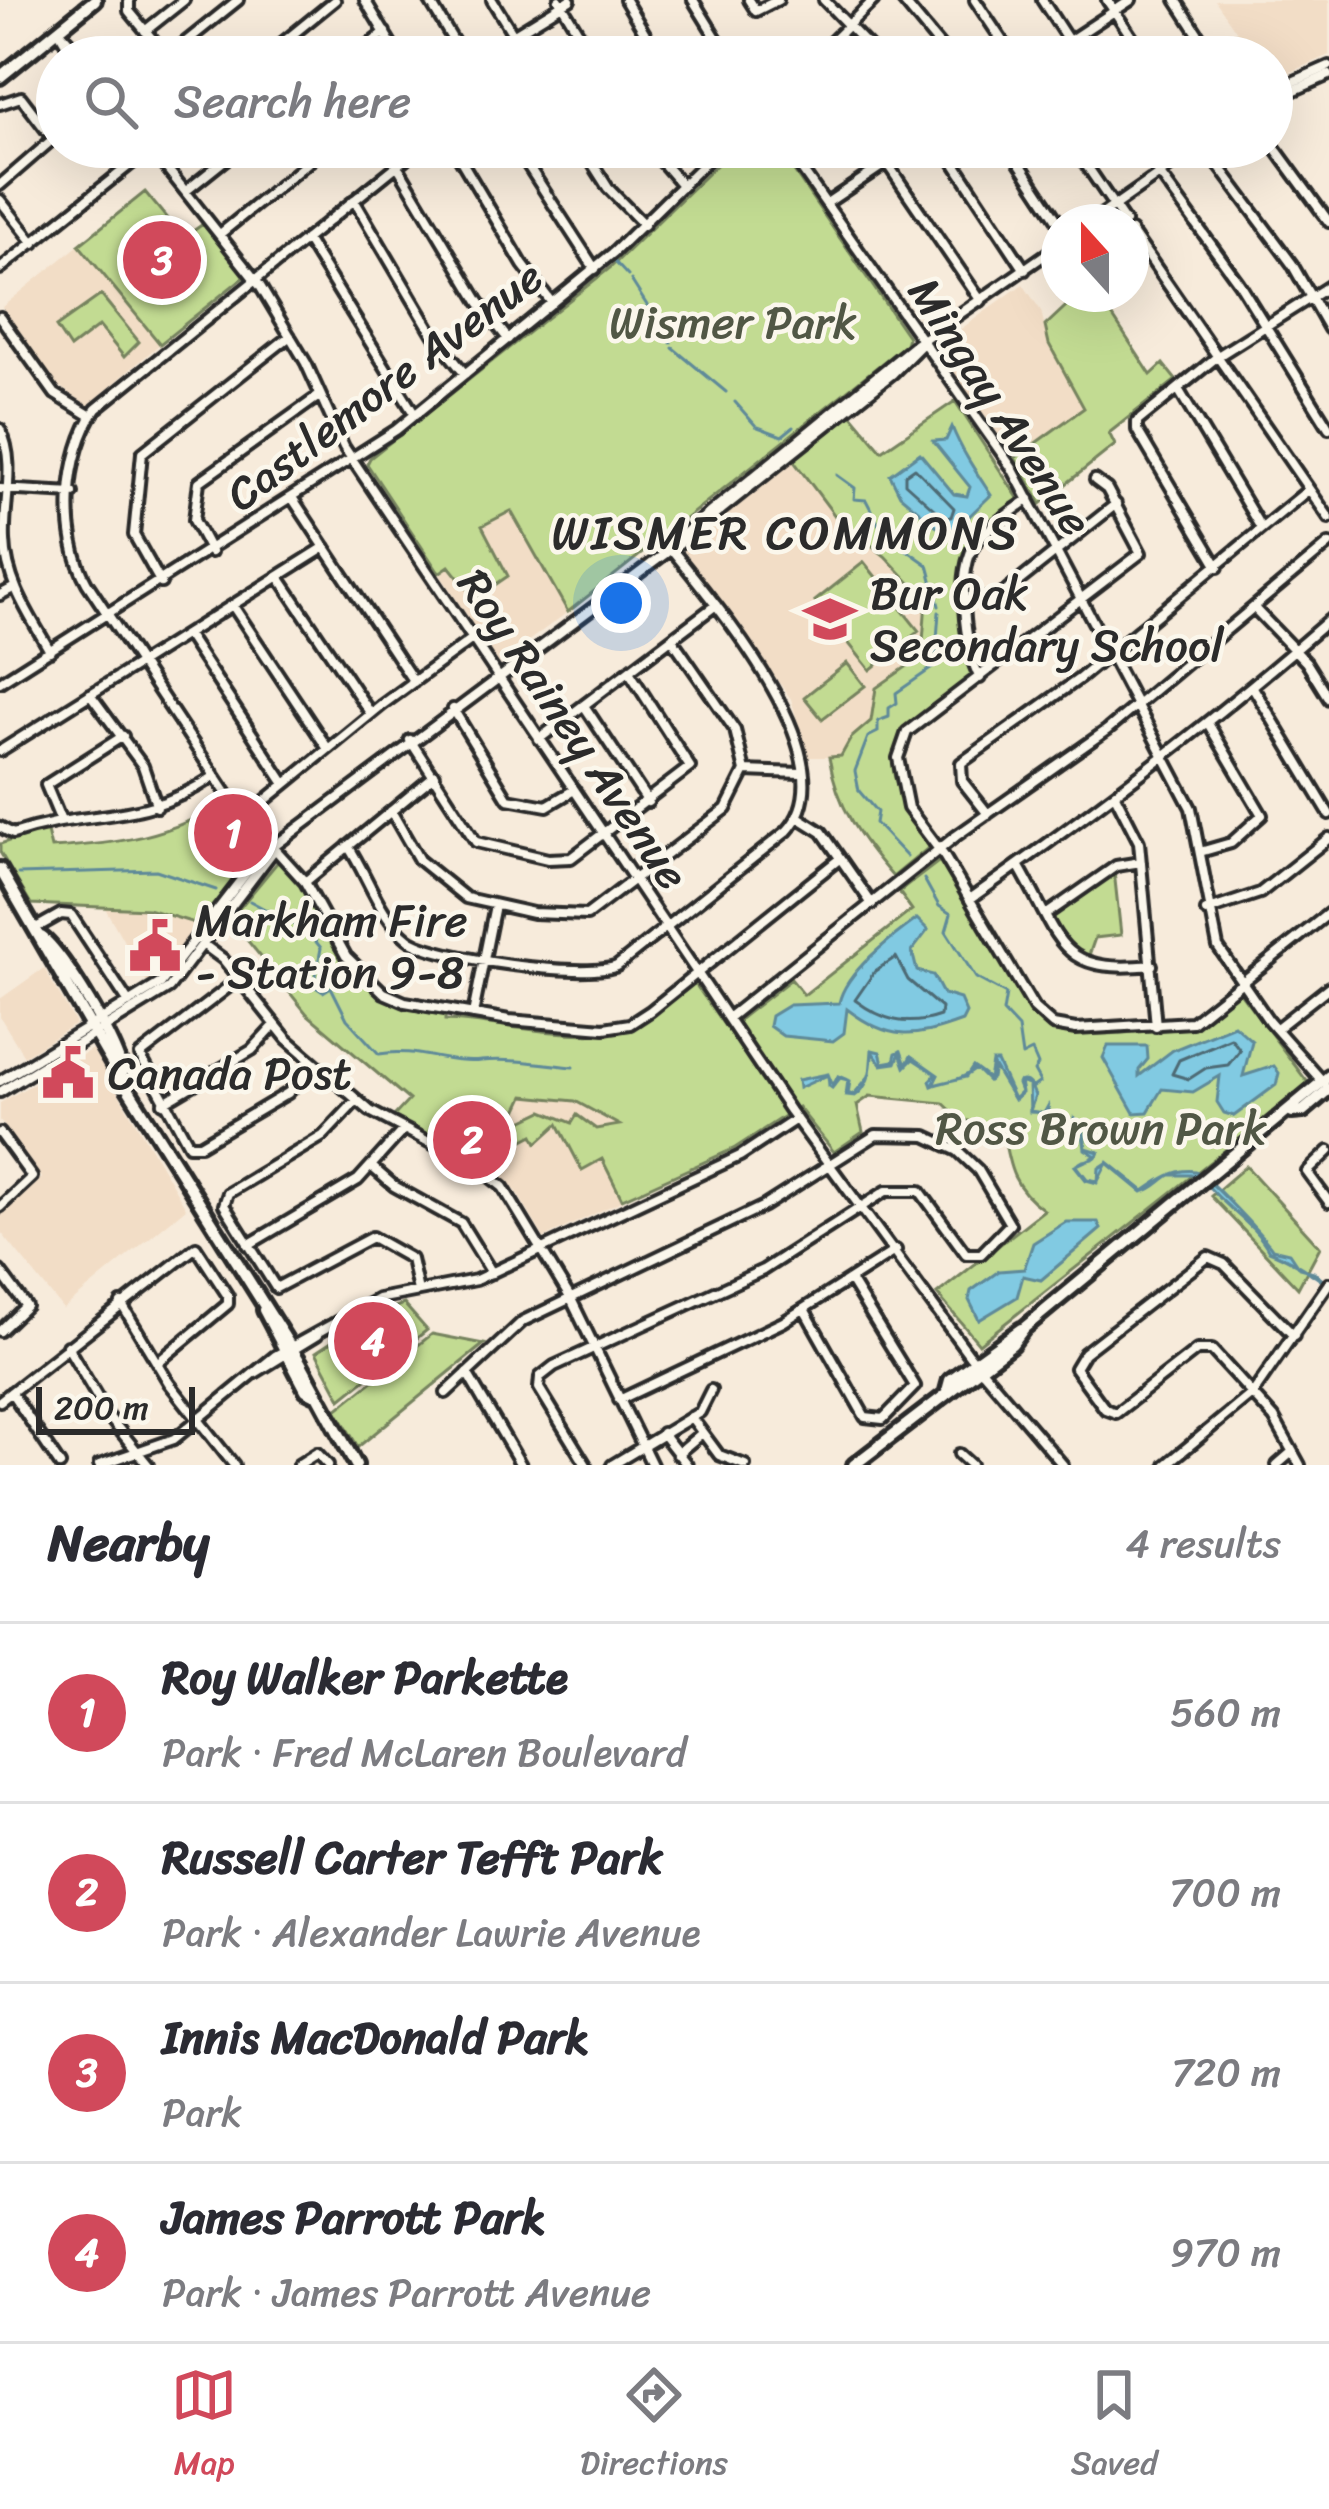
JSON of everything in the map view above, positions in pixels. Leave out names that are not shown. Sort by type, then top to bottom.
[{"type":"main road","points":[[51,36],[95,0]]},
{"type":"main road","points":[[0,77],[36,48]]},
{"type":"main road","points":[[0,868],[96,1028],[121,1060],[122,1074],[356,1465]]},
{"type":"main road","points":[[854,1465],[1328,1087]]},
{"type":"street","points":[[129,0],[130,11],[149,36]]},
{"type":"street","points":[[145,31],[184,0]]},
{"type":"street","points":[[193,36],[238,0]]},
{"type":"street","points":[[291,36],[335,0]]},
{"type":"street","points":[[364,0],[387,36]]},
{"type":"street","points":[[429,0],[450,36]]},
{"type":"street","points":[[493,0],[514,34]]},
{"type":"street","points":[[625,0],[646,36]]},
{"type":"street","points":[[693,0],[715,36]]},
{"type":"street","points":[[749,0],[756,11],[778,0]]},
{"type":"street","points":[[824,0],[859,36]]},
{"type":"street","points":[[837,36],[874,0]]},
{"type":"street","points":[[902,0],[932,36]]},
{"type":"street","points":[[975,0],[999,36]]},
{"type":"street","points":[[1042,0],[1066,36]]},
{"type":"street","points":[[1107,0],[1131,36]]},
{"type":"street","points":[[1076,36],[1131,0]]},
{"type":"street","points":[[1176,0],[1199,36]]},
{"type":"street","points":[[511,36],[563,2],[582,36]]},
{"type":"street","points":[[58,30],[62,36]]},
{"type":"street","points":[[58,30],[64,36]]},
{"type":"street","points":[[380,36],[385,32]]},
{"type":"street","points":[[1293,86],[1329,70]]},
{"type":"street","points":[[0,104],[21,97],[36,117]]},
{"type":"street","points":[[0,185],[36,154]]},
{"type":"street","points":[[0,269],[125,168]]},
{"type":"street","name":"Roy Rainey Avenue","points":[[168,168],[255,279],[353,459],[751,1054],[1059,1464]]},
{"type":"street","points":[[186,191],[215,168]]},
{"type":"street","points":[[220,233],[301,168]]},
{"type":"street","points":[[393,168],[110,395],[91,416],[78,445],[73,493],[75,558],[137,665],[245,817],[304,882],[346,956],[384,993],[405,1002],[473,1014],[621,1027],[838,860]]},
{"type":"street","points":[[399,168],[478,302],[508,339]]},
{"type":"street","points":[[465,168],[523,265],[552,303]]},
{"type":"street","points":[[530,168],[595,269]]},
{"type":"street","points":[[595,168],[644,225]]},
{"type":"street","points":[[667,168],[683,186]]},
{"type":"street","name":"Castlemore Avenue","points":[[0,682],[211,552],[415,415],[595,269],[701,168]]},
{"type":"street","name":"Mingay Avenue","points":[[802,168],[1004,454],[1191,808],[1206,910],[1221,952],[1328,1087]]},
{"type":"street","points":[[826,203],[879,168]]},
{"type":"street","points":[[890,168],[981,301]]},
{"type":"street","points":[[958,168],[1025,270]]},
{"type":"street","points":[[1023,168],[1046,204]]},
{"type":"street","points":[[1088,168],[1113,204]]},
{"type":"street","points":[[1154,168],[1329,428]]},
{"type":"street","points":[[1117,204],[1170,168]]},
{"type":"street","points":[[1217,168],[1329,328]]},
{"type":"street","points":[[1290,168],[1329,222]]},
{"type":"street","points":[[0,200],[34,243]]},
{"type":"street","points":[[354,200],[434,334],[465,374]]},
{"type":"street","points":[[305,239],[415,415]]},
{"type":"street","points":[[1149,257],[1306,491],[1329,518]]},
{"type":"street","points":[[0,1092],[174,972],[247,869],[892,373],[924,342],[1041,258]]},
{"type":"street","points":[[1218,567],[1137,430],[1139,420],[1218,356],[1329,286]]},
{"type":"street","points":[[0,317],[55,394],[91,416]]},
{"type":"street","points":[[161,583],[134,535],[142,453],[290,336]]},
{"type":"street","points":[[1178,388],[1261,528]]},
{"type":"street","points":[[211,552],[194,520],[199,482],[320,396]]},
{"type":"street","points":[[0,429],[8,450],[4,539],[15,587],[50,651]]},
{"type":"street","points":[[1095,480],[1116,504],[1141,553],[914,724],[899,746],[908,808],[940,850],[1045,1021],[1069,1029],[1192,1022],[1329,913]]},
{"type":"street","points":[[3,489],[73,493]]},
{"type":"street","points":[[988,814],[963,783],[959,765],[1108,656],[1306,491]]},
{"type":"street","points":[[293,499],[415,682]]},
{"type":"street","points":[[980,678],[966,655],[972,548],[1029,499]]},
{"type":"street","points":[[966,601],[999,597],[1116,504]]},
{"type":"street","points":[[728,1018],[940,850],[1136,707],[1329,544]]},
{"type":"street","points":[[348,847],[382,908],[409,940],[532,968],[605,971],[667,927],[798,817],[801,773],[791,717],[716,605],[669,546]]},
{"type":"street","points":[[0,752],[325,547]]},
{"type":"street","points":[[279,577],[371,714]]},
{"type":"street","points":[[0,596],[15,587]]},
{"type":"street","points":[[539,739],[716,605]]},
{"type":"street","points":[[233,606],[328,749]]},
{"type":"street","points":[[1255,609],[1296,652],[1329,699]]},
{"type":"street","points":[[970,899],[1164,760],[1254,689],[1329,620]]},
{"type":"street","points":[[187,635],[286,784]]},
{"type":"street","points":[[245,817],[472,639]]},
{"type":"street","points":[[391,811],[433,876],[466,898],[587,915],[726,809],[745,771],[735,730],[672,639]]},
{"type":"street","points":[[410,740],[464,830],[489,848],[563,860],[605,836],[690,767],[630,673]]},
{"type":"street","points":[[1254,689],[1329,814]]},
{"type":"street","points":[[91,694],[146,772],[158,807]]},
{"type":"street","points":[[585,707],[648,802]]},
{"type":"street","points":[[453,709],[508,799],[547,806],[574,790]]},
{"type":"street","points":[[1200,852],[1231,843],[1262,815],[1209,724]]},
{"type":"street","points":[[62,822],[45,794],[46,784],[123,736]]},
{"type":"street","points":[[745,771],[801,773]]},
{"type":"street","points":[[304,882],[435,775]]},
{"type":"street","points":[[0,827],[13,834],[62,822],[123,818],[158,807],[214,776]]},
{"type":"street","points":[[1116,797],[1136,835],[1141,862],[1156,1026]]},
{"type":"street","points":[[798,817],[822,832],[872,904]]},
{"type":"street","points":[[1206,910],[1260,893],[1329,838]]},
{"type":"street","points":[[0,1081],[169,988],[275,849]]},
{"type":"street","points":[[1047,914],[1111,869],[1141,862]]},
{"type":"street","points":[[1018,865],[1082,963],[1110,968],[1152,965]]},
{"type":"street","points":[[473,1014],[495,905]]},
{"type":"street","points":[[39,933],[61,914],[70,915],[129,1003]]},
{"type":"street","points":[[204,945],[239,979],[275,1025],[357,1100],[496,1180],[571,1298],[640,1449],[652,1465]]},
{"type":"street","points":[[239,979],[181,1028],[142,1052],[140,1062],[189,1145],[196,1147],[288,1093],[315,1063]]},
{"type":"street","points":[[1277,1028],[1328,989]]},
{"type":"street","points":[[163,1103],[252,1050],[275,1025]]},
{"type":"street","points":[[357,1100],[322,1136],[225,1195],[224,1205],[271,1284],[280,1289],[372,1238],[411,1259],[418,1291]]},
{"type":"street","points":[[99,1465],[168,1442],[255,1373],[378,1299],[463,1285],[492,1273],[740,1156],[796,1119]]},
{"type":"street","points":[[248,1245],[371,1166],[403,1130]]},
{"type":"street","points":[[0,1133],[32,1178],[0,1208]]},
{"type":"street","points":[[446,1393],[523,1321],[740,1219],[876,1135],[938,1139],[974,1165],[1010,1228],[981,1254],[970,1256],[920,1191],[891,1189],[763,1270],[554,1366],[540,1377],[539,1388],[586,1465]]},
{"type":"street","points":[[1329,1151],[1307,1172],[1329,1202]]},
{"type":"street","points":[[371,1166],[398,1189],[461,1223],[492,1273]]},
{"type":"street","points":[[0,1401],[189,1248],[202,1252],[228,1304],[157,1363]]},
{"type":"street","points":[[619,1400],[804,1309],[896,1250]]},
{"type":"street","points":[[1294,1336],[1224,1264],[1208,1257],[1076,1364],[1076,1373],[1112,1413],[1203,1348],[1212,1350],[1253,1393],[1300,1465]]},
{"type":"street","points":[[0,1272],[26,1306],[0,1331]]},
{"type":"street","points":[[804,1309],[865,1417],[883,1419],[915,1386],[850,1280]]},
{"type":"street","points":[[1166,1465],[1253,1393],[1329,1283]]},
{"type":"street","points":[[121,1303],[157,1363],[234,1465]]},
{"type":"street","points":[[67,1346],[148,1465]]},
{"type":"street","points":[[467,1373],[521,1465]]},
{"type":"street","points":[[612,1465],[691,1417],[711,1390]]},
{"type":"street","points":[[11,1392],[60,1465]]},
{"type":"street","points":[[691,1417],[719,1455],[745,1465]]},
{"type":"street","points":[[662,1433],[687,1465]]},
{"type":"street","points":[[677,1454],[702,1433]]},
{"type":"street","points":[[1277,1465],[1292,1452]]},
{"type":"street","points":[[298,1465],[314,1454],[328,1465]]},
{"type":"street","points":[[959,1454],[970,1465]]},
{"type":"shaded area","points":[[1215,0],[1329,0],[1329,55],[1293,71],[1293,36],[1240,36]]},
{"type":"shaded area","points":[[79,245],[160,344],[88,406],[56,384],[2,307]]},
{"type":"shaded area","points":[[1023,284],[1041,311],[1049,344],[1084,408],[1015,458],[936,347]]},
{"type":"shaded area","name":"Bur Oak Secondary School","points":[[793,460],[835,516],[885,556],[926,600],[922,656],[876,688],[871,721],[851,738],[841,757],[808,757],[791,699],[682,549]]},
{"type":"shaded area","points":[[511,510],[568,612],[498,663],[439,573],[488,540],[481,526]]},
{"type":"shaded area","points":[[105,908],[148,909],[201,925],[172,965],[148,984]]},
{"type":"shaded area","points":[[44,968],[76,1024],[24,1056],[0,1017],[0,999]]},
{"type":"shaded area","points":[[92,1049],[186,1208],[63,1309],[0,1231],[0,1212],[42,1178],[0,1120],[0,1103]]},
{"type":"shaded area","points":[[523,1096],[575,1101],[620,1126],[645,1121],[671,1177],[544,1238],[516,1191],[491,1167]]},
{"type":"green space","name":"Wismer Park","points":[[713,168],[791,168],[908,337],[906,344],[568,612],[511,511],[482,526],[508,576],[492,587],[478,571],[468,578],[480,595],[475,599],[449,566],[439,573],[367,464],[611,267]]},
{"type":"green space","points":[[145,192],[183,238],[203,224],[245,276],[160,344],[79,245]]},
{"type":"green space","points":[[101,295],[139,342],[124,357],[99,326],[70,348],[56,327]]},
{"type":"green space","points":[[1060,312],[1110,312],[1151,375],[1163,364],[1176,380],[1109,433],[1115,445],[1041,504],[1015,458],[1084,408],[1049,344],[1045,326]]},
{"type":"green space","points":[[955,401],[1020,501],[980,533],[964,560],[960,612],[973,677],[924,716],[897,747],[893,764],[897,784],[932,845],[893,877],[852,822],[829,757],[841,756],[851,738],[871,721],[876,688],[922,656],[926,600],[885,556],[835,516],[793,460],[851,414],[882,451]]},
{"type":"green space","points":[[864,562],[919,631],[870,670],[815,601]]},
{"type":"green space","points":[[847,663],[865,686],[822,719],[804,697]]},
{"type":"green space","points":[[227,800],[265,843],[201,925],[148,909],[31,904],[0,852],[0,844],[46,828],[51,848],[143,836],[185,823]]},
{"type":"green space","name":"Ross Brown Park","points":[[280,859],[344,955],[381,990],[445,1012],[445,1020],[583,1034],[633,1025],[693,981],[727,1029],[791,979],[804,995],[912,910],[899,892],[942,859],[1031,1011],[1045,1022],[1062,1030],[1102,1034],[1182,1028],[1197,1023],[1239,991],[1309,1084],[979,1344],[937,1294],[1044,1210],[1025,1194],[1014,1176],[1003,1132],[959,1118],[943,1103],[870,1096],[857,1105],[863,1132],[834,1152],[798,1107],[735,1148],[622,1199],[602,1159],[582,1170],[558,1124],[537,1143],[533,1135],[510,1147],[522,1121],[543,1111],[572,1123],[577,1115],[596,1129],[619,1125],[575,1101],[524,1096],[491,1167],[394,1116],[409,1100],[307,1014],[239,930],[227,923]]},
{"type":"green space","points":[[1114,871],[1121,935],[1095,938],[1087,961],[1070,948],[1053,917]]},
{"type":"green space","points":[[1246,1166],[1320,1247],[1298,1288],[1211,1196]]},
{"type":"green space","points":[[404,1304],[427,1330],[341,1399],[316,1352],[374,1314]]},
{"type":"green space","points":[[432,1334],[484,1344],[358,1447],[336,1410]]},
{"type":"water","points":[[952,427],[991,495],[958,527],[944,532],[900,495],[890,475],[920,453],[954,494],[967,496],[970,487],[933,441],[946,440]]},
{"type":"water","points":[[917,919],[928,930],[912,951],[917,971],[933,975],[943,994],[960,999],[966,1013],[962,1021],[902,1034],[876,1027],[847,1009],[844,1033],[833,1041],[783,1036],[769,1026],[771,1016],[789,1005],[839,1003],[860,968]]},
{"type":"water","points":[[1234,1025],[1252,1041],[1243,1076],[1274,1066],[1279,1073],[1276,1085],[1234,1116],[1224,1113],[1217,1102],[1220,1076],[1193,1092],[1162,1089],[1148,1112],[1134,1113],[1103,1058],[1108,1046],[1147,1046],[1148,1059],[1139,1076],[1173,1050]]},
{"type":"water","points":[[872,1050],[880,1052],[883,1063],[894,1061],[901,1051],[906,1065],[911,1056],[938,1075],[933,1085],[951,1081],[932,1086],[936,1074],[913,1059],[905,1067],[900,1053],[896,1063],[882,1065],[872,1052],[870,1071]]},
{"type":"water","points":[[992,1062],[997,1062],[1014,1099],[1021,1092],[1019,1082],[1022,1081],[1028,1083],[1035,1096],[1030,1111],[1041,1113],[1030,1112],[1029,1085],[1020,1082],[1022,1093],[1014,1100],[994,1067],[992,1078],[988,1081],[977,1070],[989,1079]]},
{"type":"water","points":[[828,1074],[833,1086],[838,1076],[847,1080],[840,1078],[832,1088],[828,1075],[799,1088],[798,1080]]},
{"type":"water","points":[[869,1076],[855,1096],[846,1095],[848,1080],[848,1094],[854,1094]]},
{"type":"water","points":[[1074,1118],[1083,1125],[1086,1148],[1099,1152],[1097,1156],[1087,1160],[1096,1156],[1085,1149],[1082,1126],[1075,1120],[1072,1125]]},
{"type":"water","points":[[1108,1162],[1144,1191],[1170,1175],[1154,1187],[1142,1192],[1107,1163],[1098,1181],[1099,1168]]},
{"type":"water","points":[[1201,1174],[1272,1249],[1289,1253],[1297,1264],[1269,1251],[1199,1175],[1170,1175]]},
{"type":"water","points":[[1066,1222],[1098,1222],[1101,1229],[1041,1280],[1023,1276],[1017,1297],[979,1320],[969,1300],[971,1291],[999,1271],[1024,1269],[1033,1243]]},
{"type":"waterway","points":[[615,262],[628,276]]},
{"type":"waterway","points":[[631,280],[671,343]]},
{"type":"waterway","points":[[673,348],[726,392]]},
{"type":"waterway","points":[[735,402],[756,426]]},
{"type":"waterway","points":[[758,427],[782,436],[793,427]]},
{"type":"waterway","points":[[837,475],[855,488],[854,499],[866,500],[879,525],[888,527],[904,548],[928,565],[939,606]]},
{"type":"waterway","points":[[907,857],[875,823],[877,812],[859,791],[855,771],[868,737],[878,732],[878,721],[889,717],[889,708],[897,703],[896,693],[935,666],[939,612]]},
{"type":"waterway","points":[[18,874],[156,870],[216,890]]},
{"type":"waterway","points":[[924,879],[939,906],[951,914],[946,931],[976,978],[1006,994],[1003,1012],[1018,1028],[1022,1056],[1032,1051],[1038,1065],[1034,1071],[1040,1082],[1032,1088]]},
{"type":"waterway","points":[[250,901],[309,933],[321,948],[314,986],[323,992],[331,987],[347,1019],[379,1054],[573,1067]]},
{"type":"place","name":"Innis MacDonald Park","points":[[162,260]]},
{"type":"place","name":"Bur Oak Secondary School","points":[[830,619]]},
{"type":"place","name":"Roy Walker Parkette","points":[[233,833]]},
{"type":"place","name":"Markham Fire - Station 9-8","points":[[155,946]]},
{"type":"place","name":"Canada Post","points":[[68,1073]]},
{"type":"place","name":"Russell Carter Tefft Park","points":[[472,1140]]},
{"type":"place","name":"James Parrott Park","points":[[373,1341]]},
{"type":"district","name":"WISMER COMMONS","points":[[786,532]]}]
